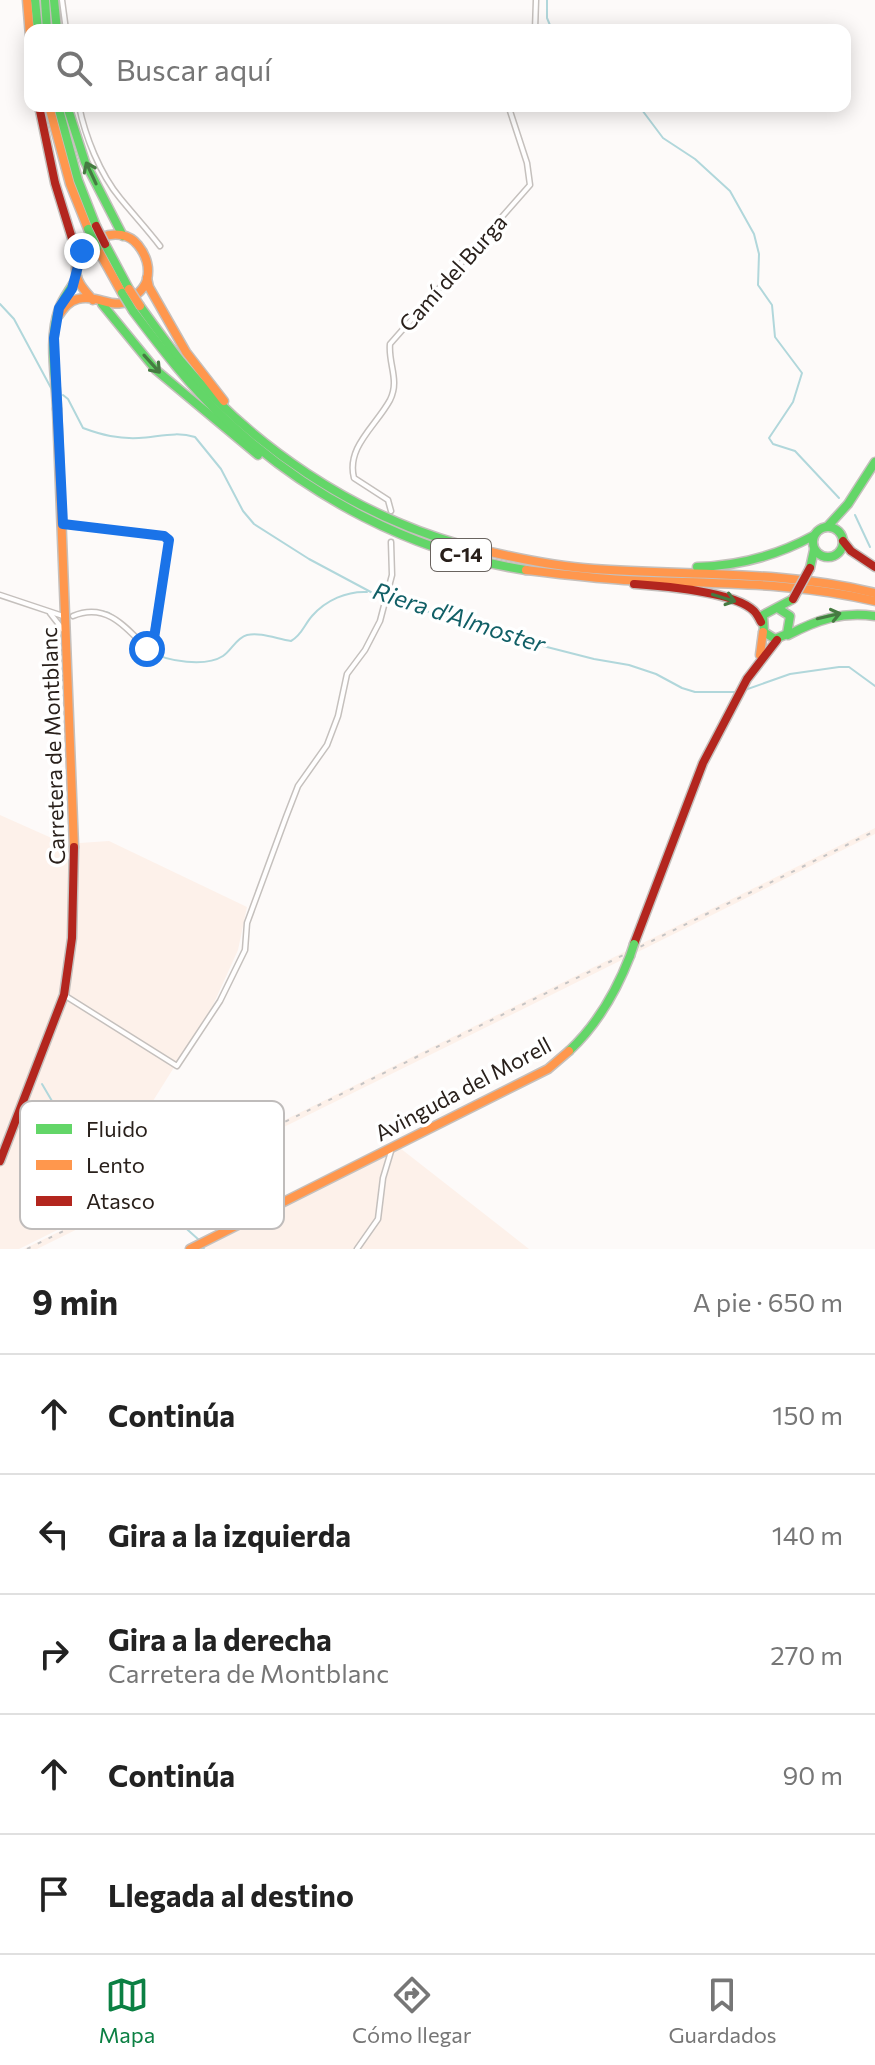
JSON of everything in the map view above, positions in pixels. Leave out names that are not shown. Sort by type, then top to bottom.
[{"type":"main road","points":[[27,0],[29,24]]},
{"type":"main road","points":[[35,0],[37,24]]},
{"type":"main road","points":[[45,0],[47,24]]},
{"type":"main road","points":[[54,0],[56,24]]},
{"type":"main road","points":[[40,112],[49,168],[78,258],[77,276],[59,308],[57,318]]},
{"type":"main road","name":"C-14","points":[[51,112],[70,184],[136,309],[187,381],[225,421],[298,481],[366,517],[433,546],[484,561],[593,578],[781,585],[825,590],[875,601]]},
{"type":"main road","name":"C-14","points":[[60,112],[92,228]]},
{"type":"main road","points":[[69,112],[85,162],[123,236]]},
{"type":"main road","points":[[78,258],[87,244],[100,236],[123,236],[133,240],[143,251],[149,287],[186,352],[210,386],[233,411],[309,476]]},
{"type":"main road","points":[[77,276],[82,289],[98,302],[156,370],[262,459],[298,481]]},
{"type":"main road","points":[[57,318],[70,302],[81,298],[118,305],[133,298],[147,278]]},
{"type":"main road","name":"C-14","points":[[136,309],[193,377],[230,415],[309,476],[346,498],[435,538],[537,568],[781,576],[875,593]]},
{"type":"main road","name":"Carretera de Montblanc","points":[[23,1101],[64,995],[75,895],[68,635],[54,351],[57,318]]},
{"type":"main road","points":[[537,568],[716,568],[753,561],[798,545],[841,517],[875,462]]},
{"type":"main road","points":[[810,568],[824,557],[838,554],[842,538],[841,517]]},
{"type":"main road","points":[[828,527],[842,538],[851,551],[875,567]]},
{"type":"main road","points":[[788,635],[792,626],[793,599],[810,568],[813,536]]},
{"type":"main road","points":[[814,550],[824,557]]},
{"type":"main road","points":[[537,568],[593,582],[687,588],[744,604],[754,610],[763,632],[777,640],[815,620],[838,613],[875,616]]},
{"type":"main road","points":[[761,622],[769,610],[779,609],[793,599]]},
{"type":"main road","points":[[779,609],[790,616]]},
{"type":"main road","name":"Avinguda del Morell","points":[[760,655],[763,632]]},
{"type":"main road","name":"Avinguda del Morell","points":[[284,1202],[548,1069],[593,1028],[610,1003],[630,956],[694,781],[738,692],[760,655],[777,640]]},
{"type":"main road","name":"Carretera de Montblanc","points":[[0,1161],[20,1109]]},
{"type":"main road","name":"Avinguda del Morell","points":[[190,1249],[230,1229]]},
{"type":"street","points":[[62,0],[65,24]]},
{"type":"street","points":[[535,24],[536,0]]},
{"type":"street","points":[[81,112],[98,160],[118,196],[160,246]]},
{"type":"street","name":"Camí del Burga","points":[[391,511],[388,500],[354,478],[351,465],[359,444],[391,398],[396,379],[389,358],[390,344],[530,185],[527,163],[510,112]]},
{"type":"street","points":[[63,524],[164,536],[169,540],[151,648],[147,649],[125,626],[108,614],[90,611],[73,616]]},
{"type":"street","points":[[64,995],[177,1066],[220,1001],[245,950],[247,923],[298,786],[327,745],[338,716],[347,674],[365,650],[380,621],[392,575],[391,542]]},
{"type":"street","points":[[0,595],[63,616]]},
{"type":"street","points":[[48,611],[68,635]]},
{"type":"street","points":[[357,1249],[378,1219],[383,1178],[392,1148]]},
{"type":"shaded area","points":[[0,815],[65,844],[109,841],[247,907],[238,950],[213,1005],[153,1101],[20,1101],[20,1229],[59,1229],[19,1249],[0,1249]]},
{"type":"shaded area","points":[[875,828],[875,834],[284,1127],[284,1120]]},
{"type":"shaded area","points":[[400,1148],[529,1249],[199,1249],[239,1229],[284,1229],[284,1206]]},
{"type":"shaded area","points":[[64,1229],[78,1229],[37,1249],[24,1249]]},
{"type":"waterway","points":[[547,0],[550,24]]},
{"type":"waterway","points":[[644,112],[663,138],[695,159],[730,191],[754,234],[759,254],[758,285],[772,305],[775,337],[802,373],[793,402],[769,438],[773,444],[795,451],[839,498]]},
{"type":"waterway","name":"Riera d'Almoster","points":[[0,304],[14,319],[51,388]]},
{"type":"waterway","name":"Riera d'Almoster","points":[[63,395],[83,428],[97,433],[124,438],[174,434],[195,437],[221,469],[243,511],[254,524],[309,559],[382,598],[543,646],[629,665],[695,692],[736,692]]},
{"type":"waterway","points":[[855,515],[870,547]]},
{"type":"waterway","points":[[150,651],[166,658],[197,662],[223,656],[247,635],[291,641],[312,616],[330,601],[344,595],[367,592]]},
{"type":"waterway","points":[[101,611],[123,623]]},
{"type":"waterway","name":"Riera d'Almoster","points":[[742,691],[790,674],[839,667],[849,667],[875,686]]},
{"type":"waterway","points":[[42,1084],[52,1101]]},
{"type":"waterway","points":[[187,1229],[199,1240]]},
{"type":"railway","points":[[284,1122],[875,831]]},
{"type":"railway","points":[[27,1249],[68,1229]]},
{"type":"traffic: fast","points":[[35,0],[37,24]]},
{"type":"traffic: fast","points":[[45,0],[47,24]]},
{"type":"traffic: fast","points":[[54,0],[56,24]]},
{"type":"traffic: fast","points":[[60,112],[78,180],[96,226]]},
{"type":"traffic: fast","points":[[69,112],[85,162],[123,236]]},
{"type":"traffic: fast","points":[[88,229],[97,248]]},
{"type":"traffic: fast","points":[[105,244],[129,289]]},
{"type":"traffic: fast","points":[[57,409],[54,333],[61,305],[77,276]]},
{"type":"traffic: fast","points":[[122,293],[133,311]]},
{"type":"traffic: fast","points":[[102,304],[156,370],[258,455]]},
{"type":"traffic: fast","points":[[140,306],[180,360],[208,391],[239,421],[307,474],[382,516],[462,545]]},
{"type":"traffic: fast","points":[[133,311],[211,406],[256,446],[326,496],[364,517],[443,550],[526,570]]},
{"type":"traffic: fast","points":[[828,526],[848,504],[875,462]]},
{"type":"traffic: fast","points":[[828,527],[839,531],[843,542],[839,553],[828,557],[817,553],[813,542],[817,531],[828,527]]},
{"type":"traffic: fast","points":[[697,567],[757,559],[813,536]]},
{"type":"traffic: fast","points":[[810,568],[814,550]]},
{"type":"traffic: fast","points":[[779,609],[790,616],[787,634],[775,639],[764,632],[763,615],[793,599]]},
{"type":"traffic: fast","points":[[788,635],[830,618],[875,616]]},
{"type":"traffic: fast","points":[[630,956],[634,944]]},
{"type":"traffic: fast","points":[[569,1051],[605,1007],[630,956]]},
{"type":"traffic: slow","points":[[27,0],[29,24]]},
{"type":"traffic: slow","points":[[51,112],[70,184],[88,229]]},
{"type":"traffic: slow","points":[[59,315],[69,303],[78,299],[122,303],[140,292],[147,280],[148,266],[141,249],[130,238],[121,235],[101,237],[84,249],[78,258],[77,277],[93,300]]},
{"type":"traffic: slow","points":[[97,248],[122,293]]},
{"type":"traffic: slow","points":[[147,278],[149,287],[186,352],[224,401]]},
{"type":"traffic: slow","points":[[129,289],[140,306]]},
{"type":"traffic: slow","points":[[57,409],[74,847]]},
{"type":"traffic: slow","points":[[462,545],[577,568],[770,577],[875,593]]},
{"type":"traffic: slow","points":[[526,570],[624,580],[782,587],[875,601]]},
{"type":"traffic: slow","points":[[760,655],[763,632]]},
{"type":"traffic: slow","points":[[284,1202],[548,1069],[569,1051]]},
{"type":"traffic: slow","points":[[190,1249],[230,1229]]},
{"type":"traffic: jam","points":[[40,112],[55,183],[78,258]]},
{"type":"traffic: jam","points":[[96,226],[105,244]]},
{"type":"traffic: jam","points":[[843,541],[851,551],[875,567]]},
{"type":"traffic: jam","points":[[793,599],[810,568]]},
{"type":"traffic: jam","points":[[634,584],[715,594],[744,604],[754,611],[761,622]]},
{"type":"traffic: jam","points":[[634,944],[703,763],[747,679],[777,640]]},
{"type":"traffic: jam","points":[[23,1101],[64,995],[72,938],[74,847]]},
{"type":"traffic: jam","points":[[0,1161],[20,1109]]},
{"type":"route","points":[[82,251],[72,289],[59,308],[54,338],[63,524],[164,536],[169,540],[153,645],[147,649]]}]
